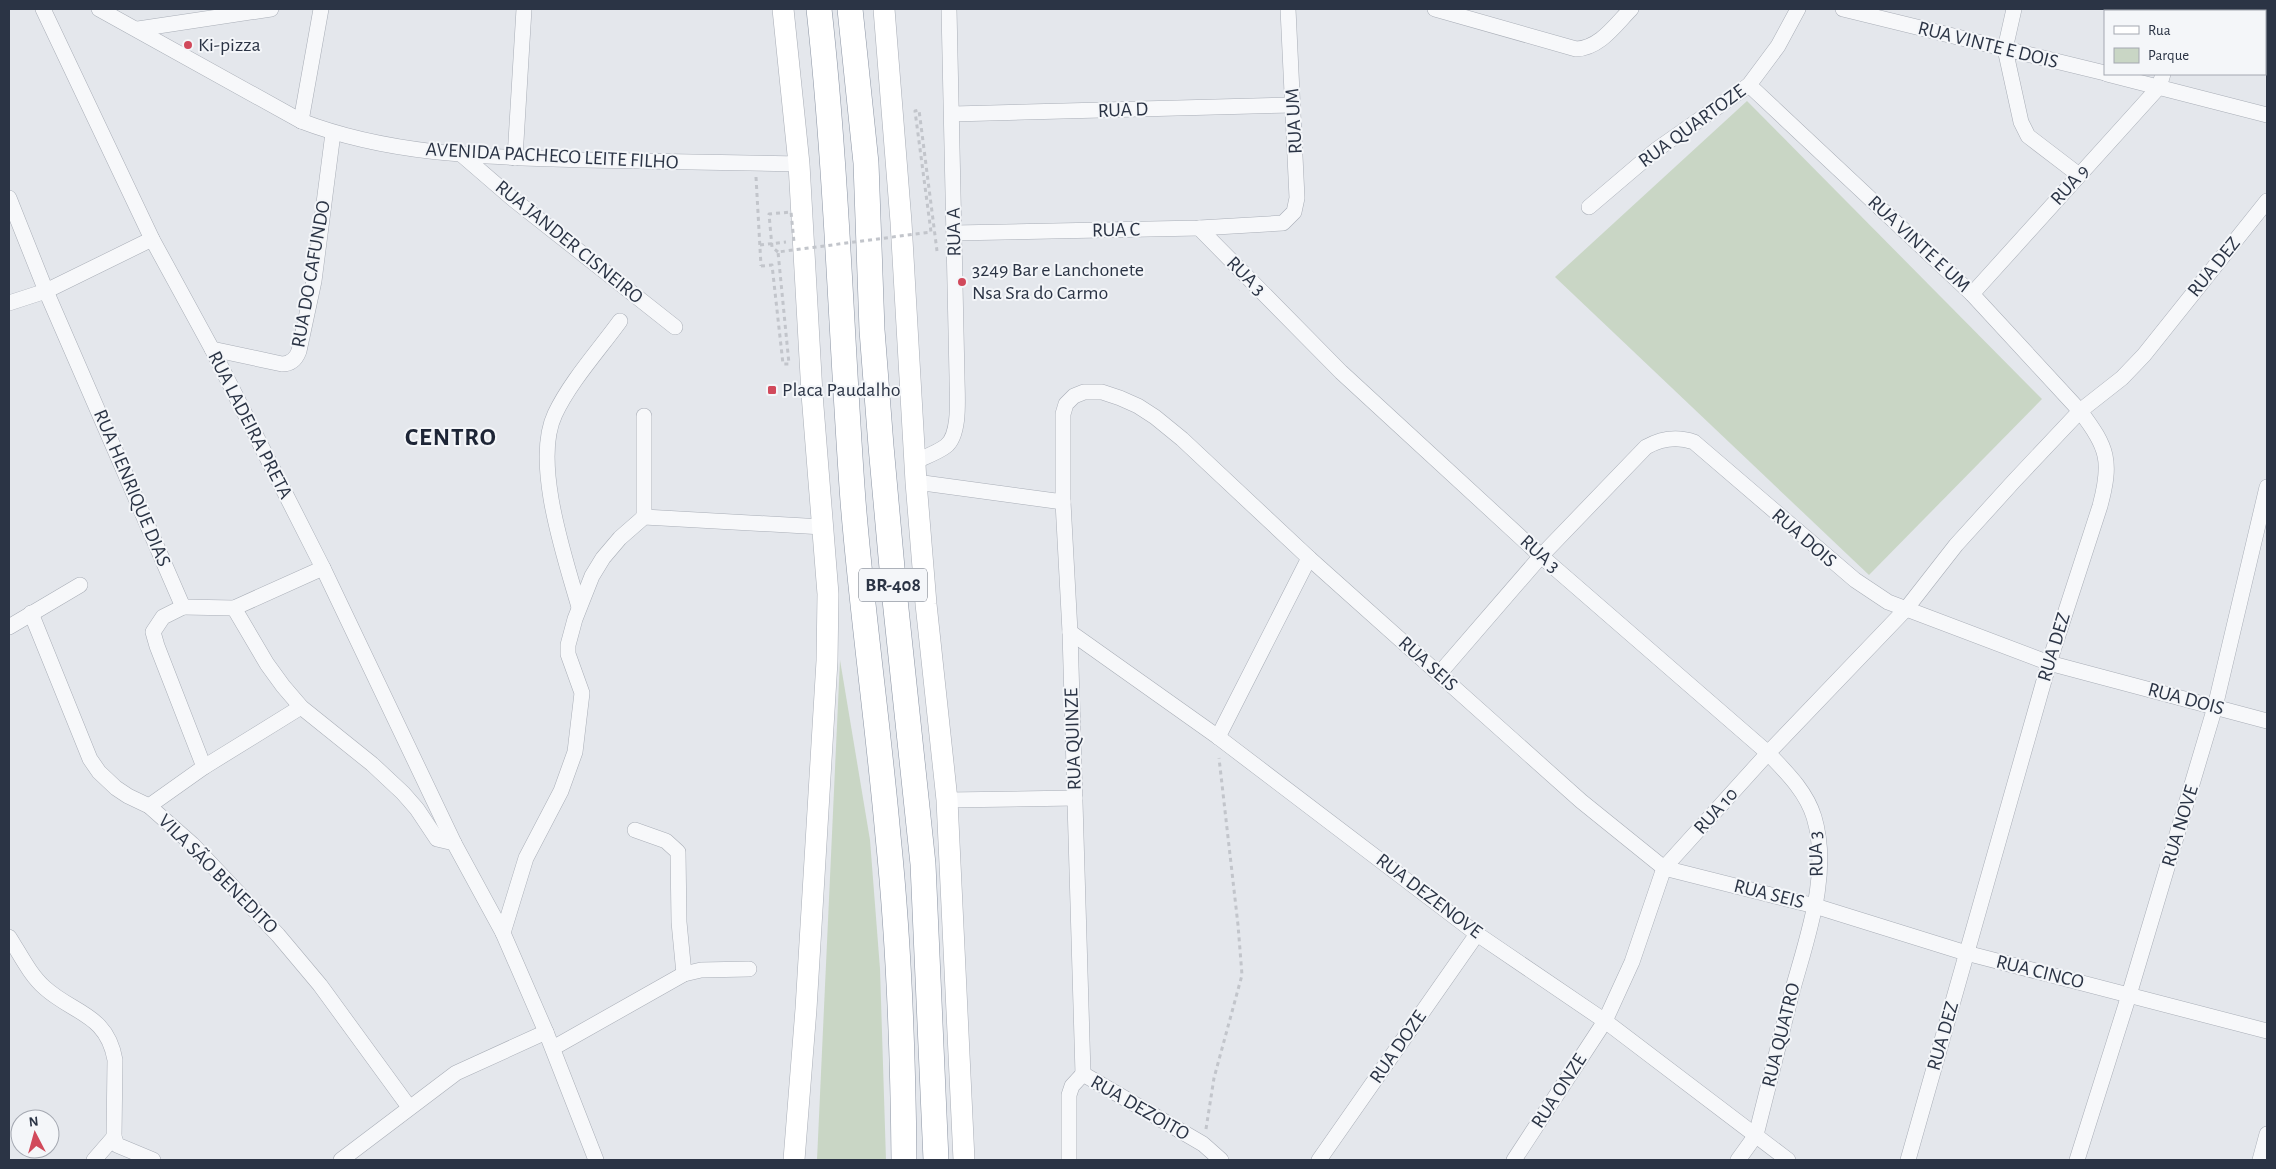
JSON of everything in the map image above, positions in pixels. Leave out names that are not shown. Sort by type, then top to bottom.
[{"type":"highway","name":"BR-408","points":[[819,9],[833,182],[853,503],[889,838],[895,919],[900,1003],[904,1160]]},
{"type":"highway","name":"BR-408","points":[[850,9],[866,163],[872,330],[882,466],[923,864],[936,1160]]},
{"type":"main road","points":[[783,9],[799,164],[812,394],[828,594],[827,661],[806,1009],[794,1160]]},
{"type":"main road","points":[[884,9],[900,212],[915,472],[926,604],[947,800],[964,1160]]},
{"type":"street","name":"RUA LADEIRA PRETA","points":[[43,9],[152,239],[212,349],[323,568],[454,843],[503,933],[553,1048],[596,1160]]},
{"type":"street","name":"AVENIDA PACHECO LEITE FILHO","points":[[99,9],[301,121],[333,133],[398,147],[462,156],[799,164]]},
{"type":"street","points":[[138,29],[271,9]]},
{"type":"street","points":[[301,121],[321,9]]},
{"type":"street","points":[[515,158],[524,9]]},
{"type":"street","name":"RUA A","points":[[915,472],[952,440],[956,424],[949,9]]},
{"type":"street","name":"RUA UM","points":[[1278,225],[1290,217],[1296,206],[1288,9]]},
{"type":"street","points":[[1434,9],[1568,48],[1585,49],[1602,38],[1631,9]]},
{"type":"street","name":"RUA QUARTOZE","points":[[1590,207],[1656,150],[1749,85],[1778,46],[1798,9]]},
{"type":"street","name":"RUA VINTE E DOIS","points":[[1843,9],[2104,74]]},
{"type":"street","points":[[2014,9],[2005,49],[2017,108],[2024,129],[2043,149],[2079,175]]},
{"type":"street","name":"RUA VINTE E DOIS","points":[[2115,75],[2161,80],[2267,115]]},
{"type":"street","name":"RUA 9","points":[[1972,294],[2161,80]]},
{"type":"street","name":"RUA VINTE E UM","points":[[1749,85],[1972,294],[2080,411]]},
{"type":"street","name":"RUA D","points":[[952,114],[1293,105]]},
{"type":"street","name":"RUA DO CAFUNDO","points":[[212,349],[282,364],[288,364],[300,351],[314,281],[333,133]]},
{"type":"street","name":"RUA JANDER CISNEIRO","points":[[462,156],[513,199],[676,327]]},
{"type":"street","name":"RUA HENRIQUE DIAS","points":[[9,198],[46,291],[183,607]]},
{"type":"street","name":"RUA DEZ","points":[[1908,1160],[2049,663],[2105,485],[2107,459],[2102,444],[2080,411],[2122,378],[2144,355],[2267,201]]},
{"type":"street","name":"RUA C","points":[[954,233],[1278,225]]},
{"type":"street","name":"RUA 3","points":[[1199,228],[1341,372],[1541,556],[1768,753],[1793,779],[1813,816],[1818,838],[1820,857],[1814,906]]},
{"type":"street","points":[[9,303],[46,291],[152,239]]},
{"type":"street","points":[[579,607],[552,501],[548,467],[549,433],[554,416],[563,399],[620,321]]},
{"type":"street","name":"RUA SEIS","points":[[1066,404],[1074,396],[1084,392],[1102,392],[1138,406],[1182,439],[1308,558],[1587,807],[1664,868],[1814,906]]},
{"type":"street","name":"RUA QUINZE","points":[[1066,404],[1063,414],[1063,502],[1070,632],[1083,1074]]},
{"type":"street","name":"RUA 10","points":[[1664,868],[1768,753],[1906,609],[1956,545],[2080,411]]},
{"type":"street","points":[[644,416],[644,517]]},
{"type":"street","name":"RUA DOIS","points":[[1439,674],[1541,556],[1646,447],[1664,440],[1685,439],[1694,442],[1871,593],[1906,609],[2049,663],[2267,721]]},
{"type":"street","points":[[915,472],[1063,502]]},
{"type":"street","name":"RUA NOVE","points":[[2077,1160],[2129,995],[2215,707],[2267,487]]},
{"type":"street","points":[[503,933],[526,858],[562,791],[575,752],[582,693],[570,660],[568,645],[579,607],[592,576],[603,558],[620,538],[644,517],[823,528]]},
{"type":"street","points":[[1218,737],[1308,558]]},
{"type":"street","points":[[204,767],[157,646],[154,632],[163,616],[183,607],[234,608],[323,568]]},
{"type":"street","points":[[9,628],[30,613],[80,585]]},
{"type":"street","points":[[234,608],[267,664],[301,707],[372,764],[403,793],[417,809],[437,839],[454,843]]},
{"type":"street","name":"VILA SÃO BENEDITO","points":[[30,613],[90,759],[99,772],[116,788],[149,806],[222,874],[278,935],[320,986],[409,1107]]},
{"type":"street","name":"RUA DEZENOVE","points":[[1070,632],[1218,737],[1477,934],[1604,1021],[1788,1160]]},
{"type":"street","points":[[149,806],[204,767],[301,707]]},
{"type":"street","points":[[947,800],[1075,798]]},
{"type":"street","points":[[635,830],[666,842],[678,852],[679,922],[684,974]]},
{"type":"street","points":[[1604,1021],[1632,962],[1664,868]]},
{"type":"street","name":"RUA CINCO","points":[[1814,906],[1966,953],[2267,1031]]},
{"type":"street","name":"RUA QUATRO","points":[[1738,1160],[1756,1135],[1814,906]]},
{"type":"street","name":"RUA DOZE","points":[[1320,1160],[1477,934]]},
{"type":"street","points":[[9,937],[33,975],[45,988],[93,1019],[104,1029],[115,1060],[114,1137],[117,1144],[124,1149],[152,1160]]},
{"type":"street","points":[[553,1048],[684,974],[701,970],[749,969]]},
{"type":"street","name":"RUA ONZE","points":[[1514,1160],[1604,1021]]},
{"type":"street","points":[[341,1160],[456,1073],[546,1032]]},
{"type":"street","points":[[1069,1160],[1068,1095],[1072,1086],[1083,1074]]},
{"type":"street","name":"RUA DEZOITO","points":[[1083,1074],[1203,1144],[1221,1160]]},
{"type":"street","points":[[2260,1160],[2267,1134]]},
{"type":"street","points":[[94,1160],[114,1137]]},
{"type":"path","points":[[778,252],[930,232],[915,110],[919,110],[938,251]]},
{"type":"path","points":[[755,164],[761,266],[772,265],[782,364],[789,364],[778,252],[772,247],[768,214],[791,212],[794,242],[760,245]]},
{"type":"path","points":[[1203,1144],[1214,1078],[1242,975],[1218,737]]},
{"type":"green space","points":[[1747,101],[2042,399],[1869,575],[1555,277]]},
{"type":"green space","points":[[840,660],[870,840],[880,969],[886,1160],[817,1160]]},
{"type":"place","name":"Ki-pizza","points":[[188,45]]},
{"type":"place","name":"3249 Bar e Lanchonete Nsa Sra do Carmo","points":[[962,282]]},
{"type":"place","name":"Placa Paudalho","points":[[772,390]]},
{"type":"district","name":"CENTRO","points":[[451,437]]}]
